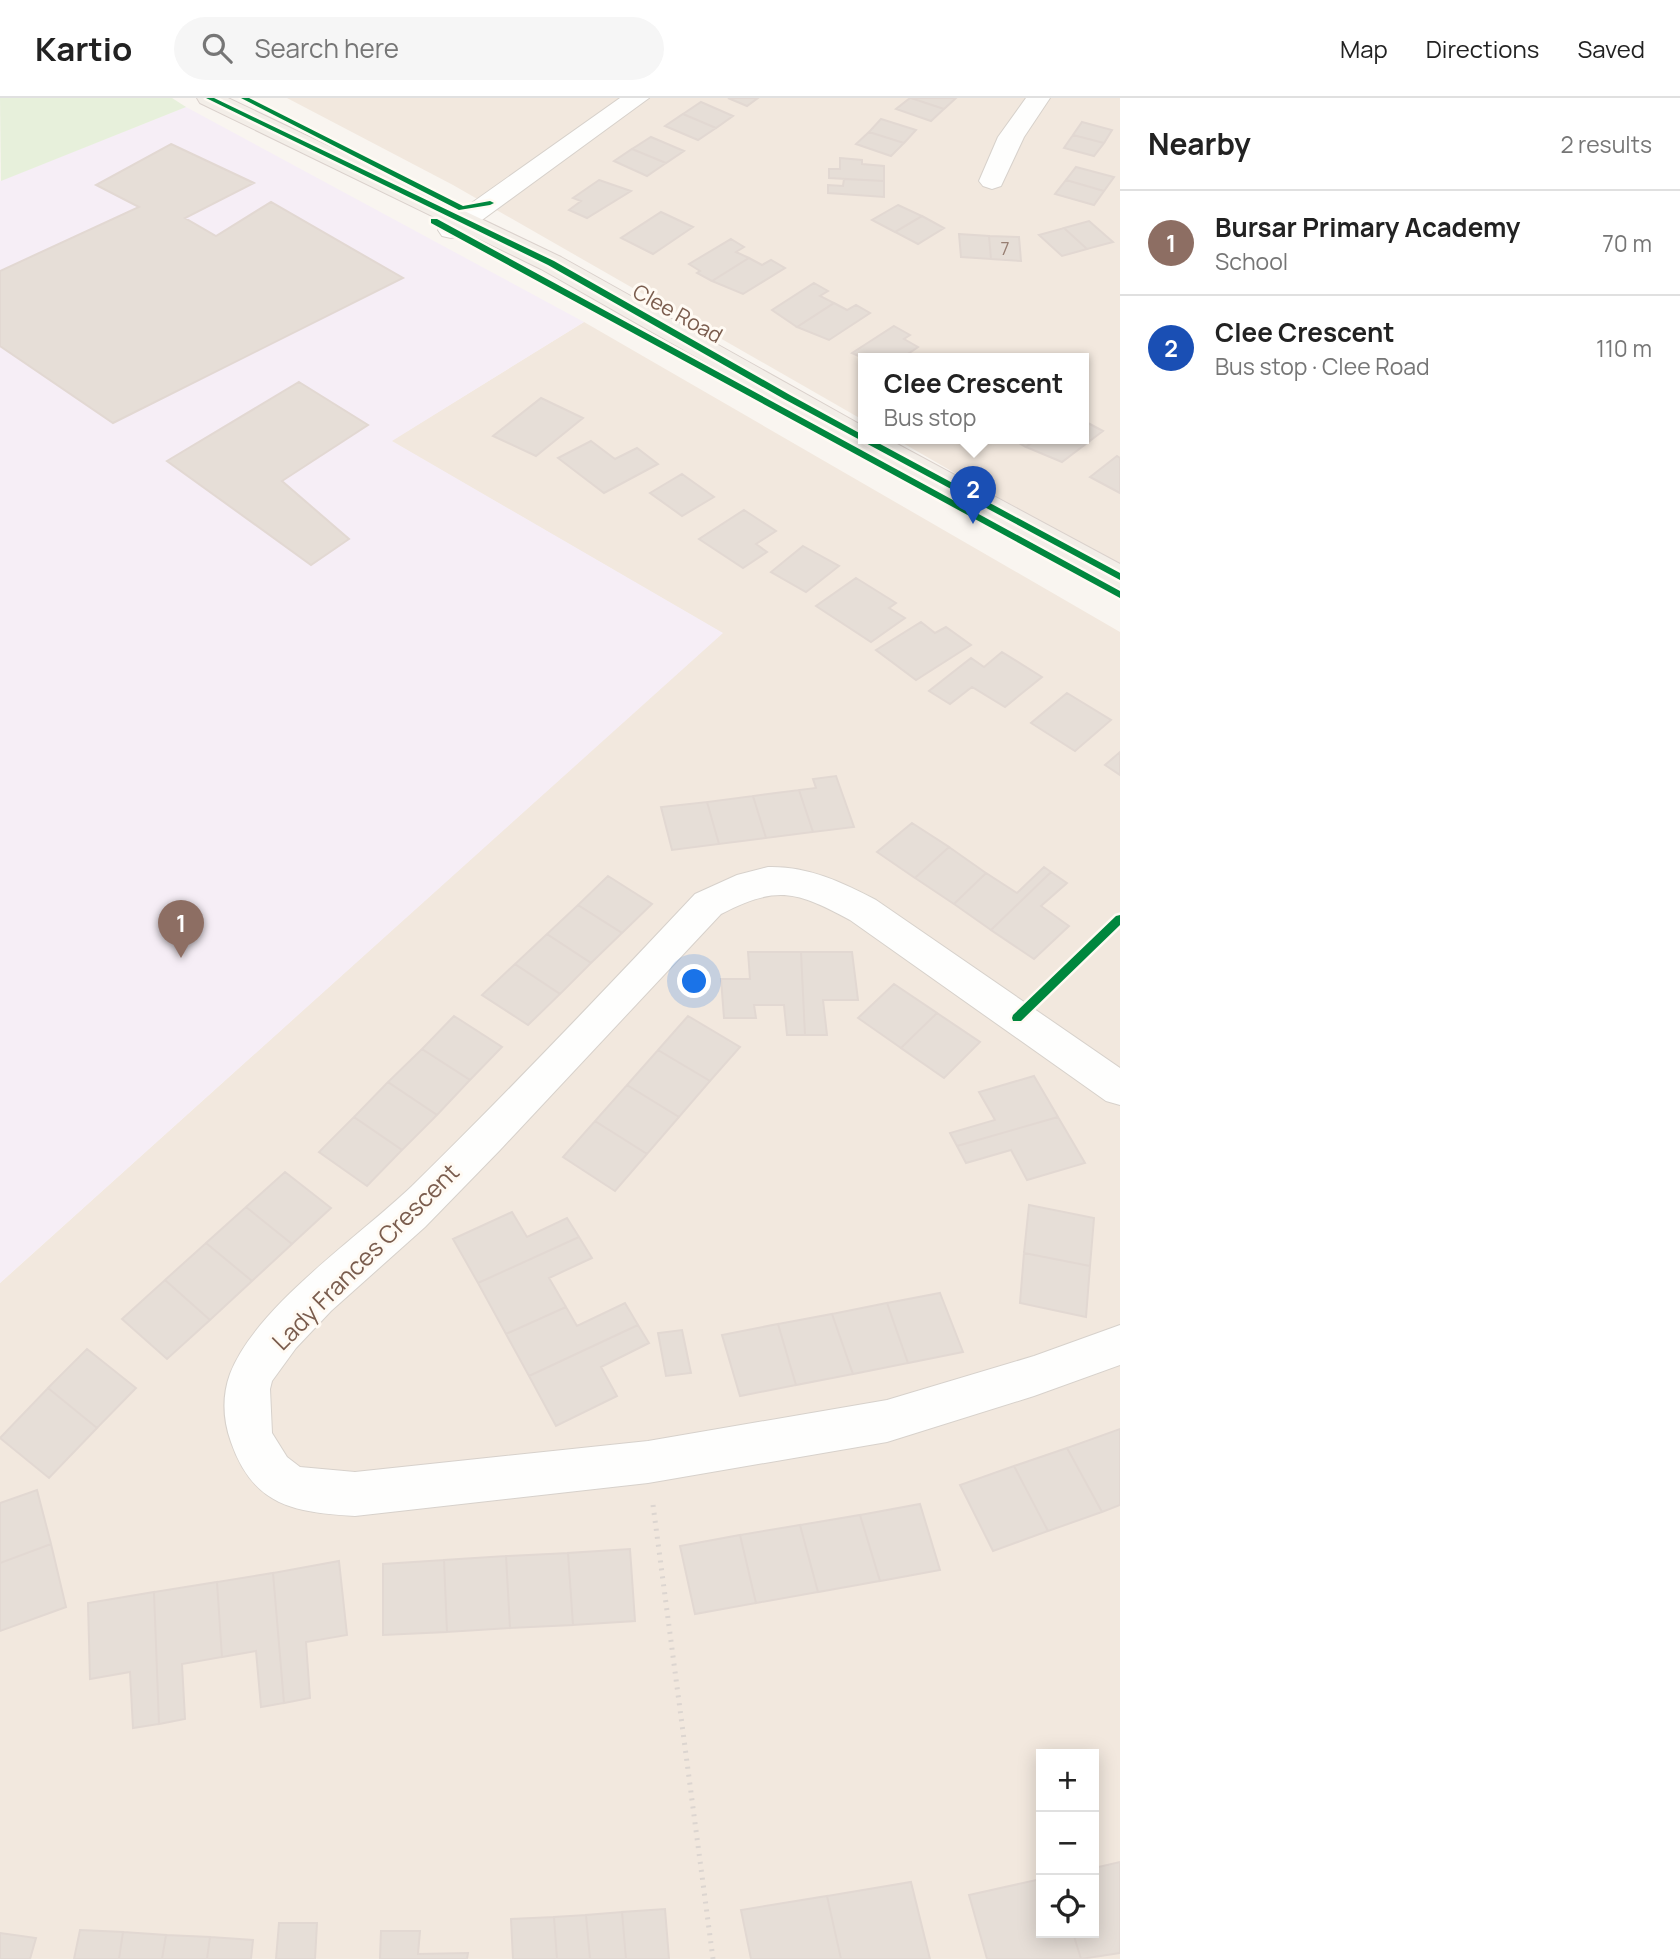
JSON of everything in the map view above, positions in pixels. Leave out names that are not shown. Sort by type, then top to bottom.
[{"type":"main road","name":"Clee Road","points":[[209,98],[457,226],[551,263],[858,436]]},
{"type":"main road","name":"Clee Road","points":[[874,444],[1120,578]]},
{"type":"street","points":[[457,226],[583,133],[637,98]]},
{"type":"street","points":[[992,181],[1011,137],[1038,98]]},
{"type":"street","name":"Lady Frances Crescent","points":[[1120,1089],[872,916],[825,889],[803,882],[776,880],[754,882],[736,888],[708,904],[410,1214],[307,1307],[274,1342],[252,1374],[246,1403],[251,1435],[260,1458],[282,1481],[310,1491],[367,1493],[648,1462],[887,1421],[1034,1376],[1120,1345]]},
{"type":"path","points":[[648,1462],[713,1959]]},
{"type":"shaded area","points":[[287,98],[1120,98],[1120,568],[904,444],[1089,444],[1089,353],[858,353],[858,417],[453,185]]},
{"type":"shaded area","points":[[186,107],[584,322],[392,441],[723,633],[0,1283],[0,181]]},
{"type":"shaded area","points":[[584,322],[1120,632],[1120,1959],[0,1959],[0,1283],[722,633],[391,441]]},
{"type":"green space","points":[[0,98],[172,98],[186,107],[1,181]]},
{"type":"building","points":[[728,98],[758,98],[747,106]]},
{"type":"building","points":[[910,98],[944,109],[931,121],[896,109]]},
{"type":"building","points":[[911,98],[956,98],[944,109]]},
{"type":"building","points":[[701,102],[733,116],[716,128],[683,114]]},
{"type":"building","points":[[683,114],[716,128],[698,140],[665,126]]},
{"type":"building","points":[[881,119],[916,130],[904,143],[869,132]]},
{"type":"building","points":[[1082,122],[1112,130],[1104,143],[1073,135]]},
{"type":"building","points":[[869,132],[904,143],[891,156],[856,144]]},
{"type":"building","points":[[1073,135],[1104,143],[1094,156],[1064,148]]},
{"type":"building","points":[[651,137],[684,151],[666,163],[632,149]]},
{"type":"building","points":[[171,144],[254,183],[185,218],[216,236],[271,202],[403,278],[113,423],[0,346],[0,271],[139,207],[96,185]]},
{"type":"building","points":[[632,149],[666,163],[647,176],[614,161]]},
{"type":"building","points":[[840,158],[884,166],[884,181],[829,178],[829,169],[840,169]]},
{"type":"building","points":[[1076,167],[1114,177],[1104,191],[1066,180]]},
{"type":"building","points":[[844,179],[884,181],[884,197],[828,193],[828,185],[843,186]]},
{"type":"building","points":[[599,180],[631,191],[587,218],[569,210],[581,201],[573,198]]},
{"type":"building","points":[[1066,180],[1104,191],[1094,205],[1055,194]]},
{"type":"building","points":[[898,205],[922,216],[895,232],[872,220]]},
{"type":"building","points":[[661,212],[693,227],[653,254],[621,238]]},
{"type":"building","points":[[922,216],[944,228],[918,244],[895,232]]},
{"type":"building","points":[[1089,221],[1113,242],[1087,249],[1064,228]]},
{"type":"building","points":[[1064,228],[1087,249],[1062,256],[1039,235]]},
{"type":"building","points":[[959,234],[989,236],[991,259],[961,257]]},
{"type":"building","points":[[989,236],[1019,237],[1021,261],[991,259]]},
{"type":"building","points":[[731,239],[744,247],[736,252],[749,258],[712,281],[697,273],[700,271],[689,264]]},
{"type":"building","points":[[749,258],[762,265],[771,260],[785,268],[743,294],[712,281]]},
{"type":"building","points":[[814,283],[828,291],[820,296],[834,303],[797,327],[772,310]]},
{"type":"building","points":[[834,303],[847,310],[856,305],[870,313],[829,340],[797,327]]},
{"type":"building","points":[[894,326],[910,335],[904,339],[918,347],[909,353],[858,353],[858,356],[852,353]]},
{"type":"building","points":[[299,382],[368,425],[282,481],[349,539],[311,565],[167,461]]},
{"type":"building","points":[[541,398],[583,418],[536,456],[493,436]]},
{"type":"building","points":[[1089,424],[1103,431],[1089,442]]},
{"type":"building","points":[[591,441],[615,459],[637,448],[658,464],[604,493],[558,458]]},
{"type":"building","points":[[1030,444],[1086,444],[1062,462],[1026,447]]},
{"type":"building","points":[[1117,456],[1120,458],[1120,493],[1090,477]]},
{"type":"building","points":[[682,474],[714,497],[682,516],[650,493]]},
{"type":"building","points":[[744,510],[776,531],[756,544],[767,552],[743,568],[699,539]]},
{"type":"building","points":[[803,546],[839,566],[806,592],[771,572]]},
{"type":"building","points":[[856,578],[896,603],[889,608],[905,618],[871,642],[816,606]]},
{"type":"building","points":[[921,622],[935,633],[946,627],[971,645],[916,680],[876,650]]},
{"type":"building","points":[[1002,652],[1042,677],[1005,707],[972,687],[950,704],[929,691],[971,658],[984,667]]},
{"type":"building","points":[[1067,693],[1111,720],[1075,751],[1031,723]]},
{"type":"building","points":[[1120,752],[1120,775],[1105,765]]},
{"type":"building","points":[[836,776],[854,827],[813,832],[799,790],[816,788],[813,779]]},
{"type":"building","points":[[799,790],[813,832],[766,838],[753,796]]},
{"type":"building","points":[[753,796],[766,838],[719,844],[707,802]]},
{"type":"building","points":[[707,802],[719,844],[672,850],[661,807]]},
{"type":"building","points":[[912,823],[949,847],[915,878],[877,852]]},
{"type":"building","points":[[949,847],[986,873],[954,904],[915,878]]},
{"type":"building","points":[[1044,867],[1051,872],[991,930],[954,904],[986,873],[1017,893]]},
{"type":"building","points":[[1051,872],[1067,883],[1041,906],[1069,926],[1034,959],[991,930]]},
{"type":"building","points":[[608,876],[652,904],[622,933],[578,905]]},
{"type":"building","points":[[578,905],[622,933],[591,963],[547,934]]},
{"type":"building","points":[[547,934],[591,963],[560,994],[515,964]]},
{"type":"building","points":[[748,952],[801,952],[805,1035],[787,1035],[784,1005],[754,1005],[756,1018],[724,1018],[721,979],[750,979]]},
{"type":"building","points":[[801,952],[852,952],[858,1000],[823,1000],[827,1035],[805,1035]]},
{"type":"building","points":[[515,964],[560,994],[528,1025],[482,995]]},
{"type":"building","points":[[894,984],[937,1013],[901,1048],[858,1018]]},
{"type":"building","points":[[937,1013],[980,1042],[944,1078],[901,1048]]},
{"type":"building","points":[[454,1016],[502,1047],[470,1080],[422,1049]]},
{"type":"building","points":[[688,1016],[740,1047],[710,1081],[658,1050]]},
{"type":"building","points":[[422,1049],[470,1080],[437,1115],[388,1082]]},
{"type":"building","points":[[658,1050],[710,1081],[679,1117],[627,1085]]},
{"type":"building","points":[[1034,1076],[1058,1117],[957,1146],[950,1133],[995,1120],[979,1092]]},
{"type":"building","points":[[388,1082],[437,1115],[402,1150],[354,1117]]},
{"type":"building","points":[[627,1085],[679,1117],[647,1154],[595,1121]]},
{"type":"building","points":[[354,1117],[402,1150],[367,1186],[319,1152]]},
{"type":"building","points":[[1058,1117],[1085,1163],[1027,1180],[1011,1150],[966,1163],[957,1146]]},
{"type":"building","points":[[595,1121],[647,1154],[615,1191],[563,1157]]},
{"type":"building","points":[[285,1172],[331,1208],[292,1244],[246,1207]]},
{"type":"building","points":[[1029,1205],[1094,1218],[1090,1266],[1024,1253]]},
{"type":"building","points":[[246,1207],[292,1244],[252,1281],[206,1243]]},
{"type":"building","points":[[512,1212],[527,1237],[567,1218],[579,1237],[478,1283],[453,1239]]},
{"type":"building","points":[[579,1237],[592,1258],[549,1278],[566,1307],[506,1334],[478,1283]]},
{"type":"building","points":[[206,1243],[252,1281],[210,1320],[165,1280]]},
{"type":"building","points":[[1024,1253],[1090,1266],[1086,1317],[1020,1303]]},
{"type":"building","points":[[165,1280],[210,1320],[167,1359],[122,1319]]},
{"type":"building","points":[[940,1293],[963,1352],[908,1363],[887,1303]]},
{"type":"building","points":[[625,1303],[638,1325],[529,1376],[506,1334],[566,1307],[577,1326]]},
{"type":"building","points":[[887,1303],[908,1363],[853,1374],[832,1314]]},
{"type":"building","points":[[832,1314],[853,1374],[796,1385],[778,1324]]},
{"type":"building","points":[[778,1324],[796,1385],[740,1396],[722,1335]]},
{"type":"building","points":[[638,1325],[649,1343],[601,1367],[617,1396],[556,1426],[529,1376]]},
{"type":"building","points":[[682,1330],[691,1373],[666,1376],[658,1333]]},
{"type":"building","points":[[87,1349],[136,1388],[97,1428],[48,1388]]},
{"type":"building","points":[[48,1388],[97,1428],[49,1478],[0,1438]]},
{"type":"building","points":[[1120,1429],[1120,1505],[1102,1512],[1067,1448]]},
{"type":"building","points":[[1067,1448],[1102,1512],[1048,1531],[1014,1466]]},
{"type":"building","points":[[1014,1466],[1048,1531],[993,1551],[960,1485]]},
{"type":"building","points":[[37,1490],[51,1544],[0,1563],[0,1503]]},
{"type":"building","points":[[920,1504],[940,1570],[880,1581],[860,1515]]},
{"type":"building","points":[[860,1515],[880,1581],[818,1592],[800,1525]]},
{"type":"building","points":[[800,1525],[818,1592],[756,1603],[740,1535]]},
{"type":"building","points":[[740,1535],[756,1603],[695,1614],[680,1546]]},
{"type":"building","points":[[51,1544],[66,1607],[0,1631],[0,1563]]},
{"type":"building","points":[[630,1549],[635,1621],[573,1625],[568,1553]]},
{"type":"building","points":[[568,1553],[573,1625],[510,1628],[506,1556]]},
{"type":"building","points":[[506,1556],[510,1628],[447,1632],[444,1560]]},
{"type":"building","points":[[444,1560],[447,1632],[383,1635],[383,1564]]},
{"type":"building","points":[[339,1561],[347,1635],[306,1642],[310,1698],[284,1703],[273,1573]]},
{"type":"building","points":[[273,1573],[284,1703],[261,1707],[256,1651],[222,1657],[217,1582]]},
{"type":"building","points":[[217,1582],[222,1657],[182,1664],[185,1719],[159,1724],[154,1592]]},
{"type":"building","points":[[154,1592],[159,1724],[133,1728],[130,1672],[90,1679],[88,1603]]},
{"type":"building","points":[[1120,1862],[1120,1953],[1081,1959],[1075,1938],[1099,1938],[1099,1867]]},
{"type":"building","points":[[1036,1880],[1036,1938],[1075,1938],[1081,1959],[987,1959],[969,1895]]},
{"type":"building","points":[[911,1882],[930,1959],[841,1959],[827,1896]]},
{"type":"building","points":[[827,1896],[841,1959],[751,1959],[741,1910]]},
{"type":"building","points":[[665,1909],[669,1959],[626,1959],[622,1912]]},
{"type":"building","points":[[622,1912],[626,1959],[590,1959],[586,1915]]},
{"type":"building","points":[[586,1915],[590,1959],[557,1959],[554,1917]]},
{"type":"building","points":[[554,1917],[557,1959],[513,1959],[511,1919]]},
{"type":"building","points":[[279,1923],[317,1923],[315,1959],[276,1959]]},
{"type":"building","points":[[80,1930],[123,1932],[119,1959],[74,1959]]},
{"type":"building","points":[[381,1931],[420,1931],[418,1954],[468,1953],[467,1959],[380,1959]]},
{"type":"building","points":[[123,1932],[166,1935],[162,1959],[119,1959]]},
{"type":"building","points":[[0,1933],[36,1938],[30,1959],[0,1959]]},
{"type":"building","points":[[166,1935],[210,1937],[207,1959],[162,1959]]},
{"type":"building","points":[[210,1937],[253,1940],[251,1959],[207,1959]]},
{"type":"cycle path","points":[[209,98],[551,263],[858,435]]},
{"type":"cycle path","points":[[244,98],[462,208],[490,203]]},
{"type":"cycle path","points":[[434,221],[1120,595]]},
{"type":"cycle path","points":[[874,444],[1120,577]]},
{"type":"cycle path","points":[[1017,1018],[1120,919]]},
{"type":"place","name":"Clee Crescent","points":[[973,524]]},
{"type":"place","name":"Bursar Primary Academy","points":[[181,958]]}]
